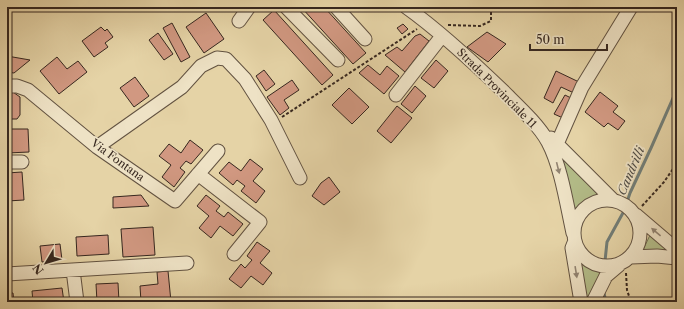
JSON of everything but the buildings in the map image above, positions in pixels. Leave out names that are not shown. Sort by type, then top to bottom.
[{"type":"street","points":[[239,21],[249,7]]},
{"type":"street","points":[[286,7],[338,60]]},
{"type":"street","points":[[336,7],[365,39]]},
{"type":"street","name":"Strada Provinciale 11","points":[[406,7],[466,55],[515,102],[548,141],[555,159],[574,237],[579,252],[587,260],[597,266],[608,267],[626,261],[657,256],[677,258]]},
{"type":"street","points":[[557,144],[582,87],[631,7]]},
{"type":"street","points":[[396,95],[442,36]]},
{"type":"street","points":[[98,147],[182,87],[201,66],[217,58],[226,59],[245,79],[273,123],[300,178]]},
{"type":"street","name":"Via Fontana","points":[[7,86],[17,86],[28,90],[98,147],[175,201],[218,151]]},
{"type":"street","points":[[533,122],[625,206],[677,250]]},
{"type":"street","points":[[7,162],[22,162]]},
{"type":"street","points":[[198,174],[260,222],[234,254]]},
{"type":"street","name":"Strada Provinciale 11","points":[[581,302],[572,248],[575,222],[581,212],[590,204],[601,200],[625,206]]},
{"type":"street","points":[[593,302],[606,276],[626,261],[638,247],[641,236],[640,225],[625,206]]},
{"type":"street","points":[[7,274],[187,263]]},
{"type":"street","points":[[73,270],[77,302]]},
{"type":"path","points":[[273,123],[428,24],[480,26],[491,21],[491,12],[488,7]]},
{"type":"path","points":[[625,206],[664,182],[677,163]]},
{"type":"path","points":[[626,261],[627,290],[631,302]]},
{"type":"green space","points":[[559,149],[603,195],[591,199],[575,215]]},
{"type":"green space","points":[[650,235],[668,251],[643,250]]},
{"type":"green space","points":[[577,255],[591,268],[605,272],[594,285],[587,302]]},
{"type":"waterway","name":"Candrilli","points":[[605,261],[607,242],[624,211],[630,193],[677,89]]},
{"type":"waterway","name":"Candrilli","points":[[604,293],[606,302]]}]
